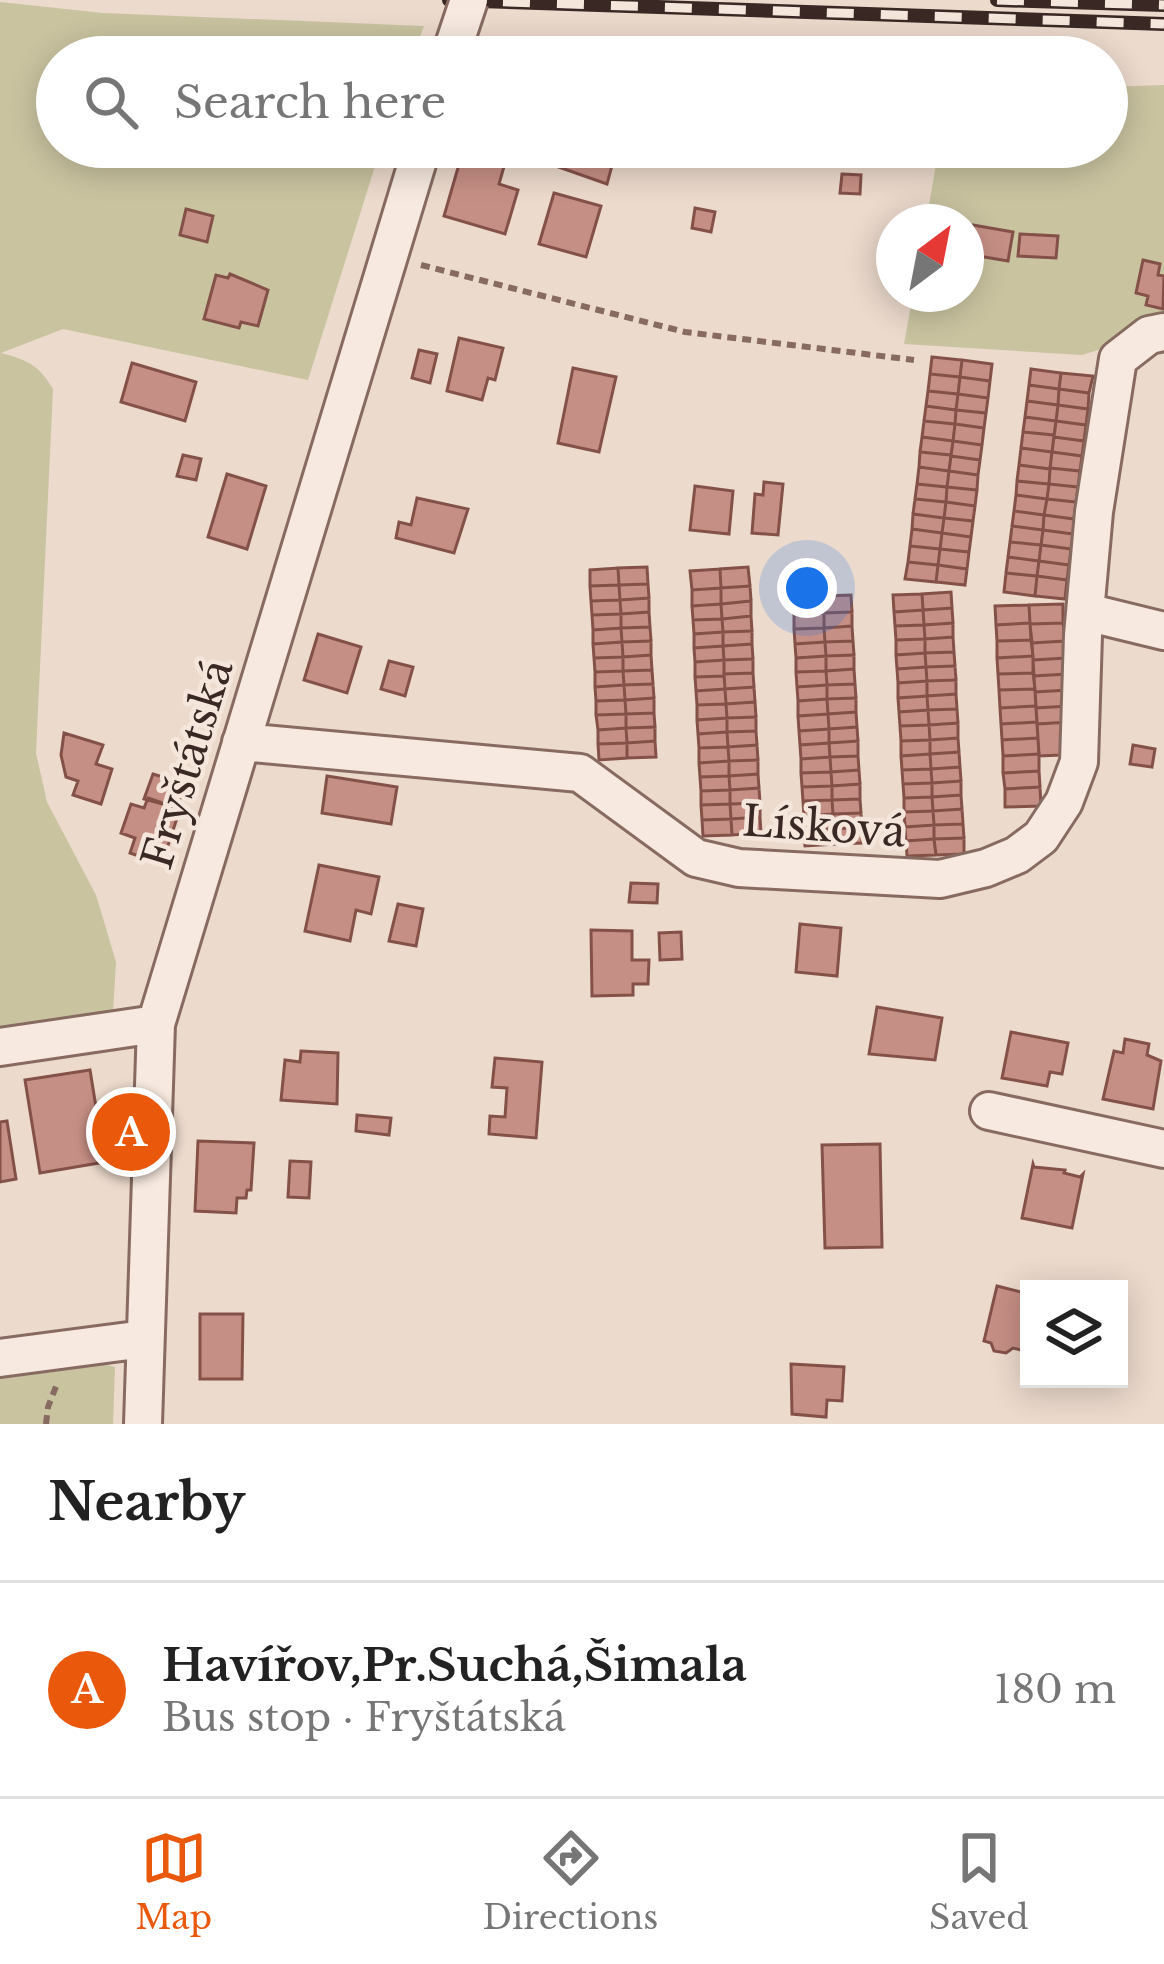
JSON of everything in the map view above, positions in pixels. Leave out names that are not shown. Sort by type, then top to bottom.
[{"type":"street","points":[[457,36],[469,0]]},
{"type":"street","name":"Fryštátská","points":[[142,1424],[156,1024],[416,168]]},
{"type":"street","name":"Lísková","points":[[241,742],[580,773],[696,859],[739,868],[940,879],[1017,855],[1041,837],[1064,802],[1079,762],[1094,512],[1118,358],[1149,335],[1164,332]]},
{"type":"street","points":[[1086,613],[1164,631]]},
{"type":"street","points":[[0,1047],[156,1024]]},
{"type":"street","points":[[989,1111],[1164,1149]]},
{"type":"street","points":[[0,1358],[144,1339]]},
{"type":"path","points":[[388,257],[685,332],[914,360]]},
{"type":"shaded area","points":[[0,2],[103,13],[424,26],[420,36],[36,36],[36,168],[374,168],[308,380],[63,329],[1,353],[31,364],[53,389],[36,753],[47,802],[96,895],[116,962],[113,1012],[0,1029]]},
{"type":"shaded area","points":[[1164,85],[1164,313],[1111,346],[1082,355],[904,344],[910,312],[984,312],[984,204],[929,204],[935,168],[1128,168],[1128,86]]},
{"type":"shaded area","points":[[60,1353],[115,1367],[113,1424],[0,1424],[0,1363]]},
{"type":"building","points":[[458,168],[504,168],[499,184],[518,190],[505,234],[444,216]]},
{"type":"building","points":[[561,168],[611,168],[607,184]]},
{"type":"building","points":[[842,174],[861,175],[860,194],[840,193]]},
{"type":"building","points":[[554,193],[601,206],[586,257],[539,244]]},
{"type":"building","points":[[695,208],[715,212],[711,232],[692,228]]},
{"type":"building","points":[[186,209],[213,216],[207,242],[180,235]]},
{"type":"building","points":[[984,227],[1013,232],[1008,261],[984,257]]},
{"type":"building","points":[[1020,234],[1058,236],[1056,258],[1018,256]]},
{"type":"building","points":[[1143,260],[1160,264],[1163,309],[1146,305],[1148,296],[1136,293]]},
{"type":"building","points":[[230,274],[268,290],[258,326],[241,322],[239,328],[204,319],[216,275],[228,278]]},
{"type":"building","points":[[459,338],[503,348],[495,380],[488,378],[482,400],[447,391]]},
{"type":"building","points":[[419,350],[437,354],[430,383],[412,378]]},
{"type":"building","points":[[932,357],[962,360],[960,377],[930,374]]},
{"type":"building","points":[[962,360],[992,364],[990,381],[960,377]]},
{"type":"building","points":[[132,363],[196,382],[185,421],[121,402]]},
{"type":"building","points":[[573,368],[616,377],[599,452],[558,443]]},
{"type":"building","points":[[1031,369],[1061,373],[1059,389],[1029,385]]},
{"type":"building","points":[[1061,373],[1093,376],[1089,393],[1059,389]]},
{"type":"building","points":[[930,374],[960,377],[958,394],[928,391]]},
{"type":"building","points":[[960,377],[990,381],[988,398],[958,394]]},
{"type":"building","points":[[1029,385],[1059,389],[1058,405],[1027,401]]},
{"type":"building","points":[[1059,389],[1089,393],[1088,409],[1058,405]]},
{"type":"building","points":[[928,391],[958,394],[956,410],[926,406]]},
{"type":"building","points":[[958,394],[988,398],[986,413],[956,410]]},
{"type":"building","points":[[1027,401],[1058,405],[1056,421],[1025,417]]},
{"type":"building","points":[[1058,405],[1088,409],[1086,425],[1056,421]]},
{"type":"building","points":[[926,406],[956,410],[955,424],[924,421]]},
{"type":"building","points":[[956,410],[986,413],[984,428],[955,424]]},
{"type":"building","points":[[1025,417],[1056,421],[1054,435],[1023,432]]},
{"type":"building","points":[[924,421],[955,424],[953,441],[922,437]]},
{"type":"building","points":[[1056,421],[1086,425],[1084,441],[1054,437]]},
{"type":"building","points":[[955,424],[984,428],[982,445],[953,441]]},
{"type":"building","points":[[1023,432],[1054,435],[1052,452],[1021,448]]},
{"type":"building","points":[[922,437],[953,441],[951,455],[920,452]]},
{"type":"building","points":[[1054,437],[1084,441],[1082,456],[1052,452]]},
{"type":"building","points":[[953,441],[982,445],[980,460],[951,456]]},
{"type":"building","points":[[1021,448],[1052,452],[1050,469],[1019,465]]},
{"type":"building","points":[[920,452],[951,455],[949,471],[919,467]]},
{"type":"building","points":[[1052,452],[1082,456],[1080,471],[1050,468]]},
{"type":"building","points":[[183,455],[201,459],[196,480],[177,476]]},
{"type":"building","points":[[951,456],[980,460],[978,475],[949,471]]},
{"type":"building","points":[[1019,465],[1050,469],[1049,484],[1017,481]]},
{"type":"building","points":[[919,467],[949,471],[947,487],[917,484]]},
{"type":"building","points":[[1050,468],[1080,471],[1078,487],[1049,484]]},
{"type":"building","points":[[949,471],[978,475],[977,490],[947,487]]},
{"type":"building","points":[[227,474],[266,486],[247,549],[208,537]]},
{"type":"building","points":[[1017,481],[1049,484],[1047,499],[1016,495]]},
{"type":"building","points":[[764,482],[783,484],[778,535],[752,533],[755,494],[763,495]]},
{"type":"building","points":[[917,484],[947,487],[946,502],[915,499]]},
{"type":"building","points":[[1049,484],[1078,487],[1076,502],[1047,499]]},
{"type":"building","points":[[695,486],[733,491],[729,534],[690,530]]},
{"type":"building","points":[[947,487],[977,490],[975,506],[946,502]]},
{"type":"building","points":[[1016,495],[1047,499],[1044,515],[1014,511]]},
{"type":"building","points":[[417,498],[468,509],[454,553],[396,538],[399,522],[411,525]]},
{"type":"building","points":[[915,499],[946,502],[944,518],[913,514]]},
{"type":"building","points":[[1047,499],[1076,502],[1074,519],[1044,515]]},
{"type":"building","points":[[946,502],[975,506],[973,521],[944,518]]},
{"type":"building","points":[[1014,511],[1044,515],[1043,530],[1012,526]]},
{"type":"building","points":[[913,514],[944,518],[942,533],[912,529]]},
{"type":"building","points":[[1044,515],[1074,519],[1073,534],[1043,530]]},
{"type":"building","points":[[944,518],[973,521],[971,537],[942,533]]},
{"type":"building","points":[[1012,526],[1043,530],[1041,545],[1010,542]]},
{"type":"building","points":[[912,529],[942,533],[940,549],[910,546]]},
{"type":"building","points":[[1043,530],[1073,534],[1071,549],[1041,545]]},
{"type":"building","points":[[942,533],[971,537],[969,552],[940,549]]},
{"type":"building","points":[[1010,542],[1041,545],[1039,561],[1008,557]]},
{"type":"building","points":[[1041,545],[1071,549],[1069,565],[1039,561]]},
{"type":"building","points":[[910,546],[940,549],[938,565],[908,562]]},
{"type":"building","points":[[940,549],[969,552],[967,569],[938,565]]},
{"type":"building","points":[[1008,557],[1039,561],[1037,576],[1006,573]]},
{"type":"building","points":[[1039,561],[1069,565],[1067,580],[1037,576]]},
{"type":"building","points":[[908,562],[938,565],[936,582],[905,579]]},
{"type":"building","points":[[938,565],[967,569],[965,585],[936,582]]},
{"type":"building","points":[[647,567],[648,584],[619,585],[618,568]]},
{"type":"building","points":[[748,567],[750,586],[721,588],[720,569]]},
{"type":"building","points":[[618,568],[619,585],[590,586],[590,570]]},
{"type":"building","points":[[720,569],[721,588],[692,590],[690,571]]},
{"type":"building","points":[[1006,573],[1037,576],[1035,596],[1004,592]]},
{"type":"building","points":[[1037,576],[1067,580],[1065,599],[1035,596]]},
{"type":"building","points":[[822,582],[823,599],[793,601],[792,584]]},
{"type":"building","points":[[648,584],[649,598],[620,600],[619,585]]},
{"type":"building","points":[[619,585],[620,600],[591,601],[590,586]]},
{"type":"building","points":[[750,586],[751,601],[721,604],[721,588]]},
{"type":"building","points":[[721,588],[721,604],[692,606],[692,590]]},
{"type":"building","points":[[951,592],[952,608],[923,610],[922,594]]},
{"type":"building","points":[[922,594],[923,610],[894,612],[893,595]]},
{"type":"building","points":[[851,595],[852,612],[824,613],[823,596]]},
{"type":"building","points":[[649,598],[649,612],[621,614],[620,600]]},
{"type":"building","points":[[823,599],[824,613],[794,615],[793,601]]},
{"type":"building","points":[[620,600],[621,614],[592,615],[591,601]]},
{"type":"building","points":[[751,601],[751,616],[722,619],[721,604]]},
{"type":"building","points":[[721,604],[722,619],[693,620],[692,606]]},
{"type":"building","points":[[1063,604],[1063,623],[1030,624],[1029,605]]},
{"type":"building","points":[[1029,605],[1030,623],[996,625],[995,606]]},
{"type":"building","points":[[952,608],[953,623],[924,625],[923,610]]},
{"type":"building","points":[[923,610],[924,625],[895,626],[894,612]]},
{"type":"building","points":[[649,612],[650,627],[621,628],[621,614]]},
{"type":"building","points":[[852,612],[852,626],[824,628],[824,613]]},
{"type":"building","points":[[824,613],[824,628],[794,629],[794,615]]},
{"type":"building","points":[[621,614],[621,628],[593,630],[592,615]]},
{"type":"building","points":[[751,616],[752,631],[723,632],[722,619]]},
{"type":"building","points":[[722,619],[723,632],[694,634],[693,620]]},
{"type":"building","points":[[953,623],[953,637],[925,639],[924,625]]},
{"type":"building","points":[[1030,623],[1031,640],[997,641],[996,625]]},
{"type":"building","points":[[1063,623],[1065,641],[1032,643],[1030,624]]},
{"type":"building","points":[[924,625],[925,639],[896,640],[895,626]]},
{"type":"building","points":[[852,626],[853,641],[825,642],[824,628]]},
{"type":"building","points":[[650,627],[651,641],[622,642],[621,628]]},
{"type":"building","points":[[621,628],[622,642],[593,644],[593,630]]},
{"type":"building","points":[[824,628],[825,642],[795,644],[794,629]]},
{"type":"building","points":[[752,631],[752,644],[723,646],[723,632]]},
{"type":"building","points":[[723,632],[723,646],[694,648],[694,634]]},
{"type":"building","points":[[318,634],[361,647],[347,693],[304,680]]},
{"type":"building","points":[[953,637],[954,652],[925,653],[925,639]]},
{"type":"building","points":[[925,639],[925,653],[896,655],[896,640]]},
{"type":"building","points":[[1031,640],[1033,656],[997,658],[997,641]]},
{"type":"building","points":[[651,641],[651,655],[623,657],[622,642]]},
{"type":"building","points":[[853,641],[854,655],[826,656],[825,642]]},
{"type":"building","points":[[1065,641],[1066,658],[1033,660],[1032,643]]},
{"type":"building","points":[[622,642],[623,657],[594,658],[593,644]]},
{"type":"building","points":[[825,642],[826,656],[796,658],[795,644]]},
{"type":"building","points":[[752,644],[753,659],[724,660],[723,646]]},
{"type":"building","points":[[723,646],[724,660],[695,662],[694,648]]},
{"type":"building","points":[[954,652],[955,666],[926,667],[925,653]]},
{"type":"building","points":[[925,653],[926,667],[897,669],[896,655]]},
{"type":"building","points":[[651,655],[652,670],[623,671],[623,657]]},
{"type":"building","points":[[854,655],[854,669],[826,671],[826,656]]},
{"type":"building","points":[[826,656],[826,671],[796,672],[796,658]]},
{"type":"building","points":[[1033,656],[1033,673],[998,674],[997,658]]},
{"type":"building","points":[[623,657],[623,671],[595,672],[594,658]]},
{"type":"building","points":[[1066,658],[1067,674],[1034,676],[1033,660]]},
{"type":"building","points":[[753,659],[753,673],[724,674],[724,660]]},
{"type":"building","points":[[724,660],[724,676],[695,677],[695,662]]},
{"type":"building","points":[[389,661],[413,667],[405,696],[381,689]]},
{"type":"building","points":[[955,666],[956,680],[927,681],[926,667]]},
{"type":"building","points":[[926,667],[927,681],[898,683],[897,669]]},
{"type":"building","points":[[854,669],[855,684],[827,685],[826,671]]},
{"type":"building","points":[[652,670],[653,684],[624,685],[623,671]]},
{"type":"building","points":[[623,671],[624,685],[595,687],[595,672]]},
{"type":"building","points":[[826,671],[827,685],[797,687],[796,672]]},
{"type":"building","points":[[753,673],[754,687],[725,689],[724,674]]},
{"type":"building","points":[[1033,673],[1035,689],[999,690],[998,674]]},
{"type":"building","points":[[1067,674],[1068,690],[1035,692],[1034,676]]},
{"type":"building","points":[[724,676],[725,689],[696,691],[695,677]]},
{"type":"building","points":[[956,680],[956,694],[927,696],[927,681]]},
{"type":"building","points":[[927,681],[927,696],[898,698],[898,683]]},
{"type":"building","points":[[653,684],[654,698],[625,700],[624,685]]},
{"type":"building","points":[[855,684],[856,698],[827,699],[827,685]]},
{"type":"building","points":[[624,685],[625,700],[596,701],[595,687]]},
{"type":"building","points":[[827,685],[827,699],[798,701],[797,687]]},
{"type":"building","points":[[754,687],[755,702],[726,704],[725,689]]},
{"type":"building","points":[[725,689],[726,704],[697,705],[696,691]]},
{"type":"building","points":[[1035,689],[1036,706],[1000,708],[999,690]]},
{"type":"building","points":[[1068,690],[1069,706],[1036,708],[1035,692]]},
{"type":"building","points":[[956,694],[957,709],[928,710],[927,696]]},
{"type":"building","points":[[927,696],[928,710],[899,712],[898,698]]},
{"type":"building","points":[[654,698],[654,713],[626,714],[625,700]]},
{"type":"building","points":[[856,698],[856,712],[828,714],[827,699]]},
{"type":"building","points":[[827,699],[828,714],[798,716],[798,701]]},
{"type":"building","points":[[625,700],[626,714],[596,715],[596,701]]},
{"type":"building","points":[[755,702],[756,717],[727,718],[726,704]]},
{"type":"building","points":[[726,704],[727,718],[697,720],[697,705]]},
{"type":"building","points":[[1036,706],[1037,722],[1001,724],[1000,708]]},
{"type":"building","points":[[1069,706],[1070,722],[1037,724],[1036,708]]},
{"type":"building","points":[[957,709],[958,723],[929,725],[928,710]]},
{"type":"building","points":[[928,710],[929,725],[900,726],[899,712]]},
{"type":"building","points":[[856,712],[857,727],[829,729],[828,714]]},
{"type":"building","points":[[654,713],[655,727],[626,728],[626,714]]},
{"type":"building","points":[[626,714],[626,728],[598,730],[596,715]]},
{"type":"building","points":[[828,714],[829,729],[799,731],[798,716]]},
{"type":"building","points":[[756,717],[756,731],[727,732],[727,718]]},
{"type":"building","points":[[727,718],[727,732],[698,734],[697,720]]},
{"type":"building","points":[[1037,722],[1038,738],[1002,740],[1001,724]]},
{"type":"building","points":[[1070,722],[1061,755],[1039,756],[1037,724]]},
{"type":"building","points":[[958,723],[958,738],[930,740],[929,725]]},
{"type":"building","points":[[929,725],[930,740],[901,741],[900,726]]},
{"type":"building","points":[[655,727],[655,741],[627,743],[626,728]]},
{"type":"building","points":[[857,727],[858,741],[829,743],[829,729]]},
{"type":"building","points":[[626,728],[627,743],[598,744],[598,730]]},
{"type":"building","points":[[829,729],[829,743],[800,745],[799,731]]},
{"type":"building","points":[[756,731],[757,745],[728,747],[727,732]]},
{"type":"building","points":[[727,732],[728,747],[699,748],[698,734]]},
{"type":"building","points":[[64,733],[103,745],[96,764],[112,769],[101,804],[73,795],[78,781],[66,777],[61,755]]},
{"type":"building","points":[[958,738],[959,752],[930,754],[930,740]]},
{"type":"building","points":[[1038,738],[1039,754],[1003,756],[1002,740]]},
{"type":"building","points":[[930,740],[930,754],[901,756],[901,741]]},
{"type":"building","points":[[655,741],[656,757],[627,758],[627,743]]},
{"type":"building","points":[[858,741],[858,756],[830,757],[829,743]]},
{"type":"building","points":[[627,743],[627,758],[599,760],[598,744]]},
{"type":"building","points":[[829,743],[830,757],[801,759],[800,745]]},
{"type":"building","points":[[757,745],[758,760],[729,761],[728,747]]},
{"type":"building","points":[[1133,745],[1155,749],[1152,767],[1130,764]]},
{"type":"building","points":[[728,747],[729,761],[699,763],[699,748]]},
{"type":"building","points":[[959,752],[960,767],[931,769],[930,754]]},
{"type":"building","points":[[930,754],[931,769],[902,770],[901,756]]},
{"type":"building","points":[[1039,754],[1039,771],[1003,773],[1003,756]]},
{"type":"building","points":[[858,756],[859,770],[831,772],[830,757]]},
{"type":"building","points":[[830,757],[831,772],[801,773],[801,759]]},
{"type":"building","points":[[758,760],[758,774],[729,776],[729,761]]},
{"type":"building","points":[[729,761],[729,776],[700,777],[699,763]]},
{"type":"building","points":[[960,767],[961,781],[932,783],[931,769]]},
{"type":"building","points":[[931,769],[932,783],[903,784],[902,770]]},
{"type":"building","points":[[859,770],[860,784],[832,786],[831,772]]},
{"type":"building","points":[[1039,771],[1040,787],[1005,789],[1003,773]]},
{"type":"building","points":[[831,772],[832,786],[802,787],[801,773]]},
{"type":"building","points":[[153,774],[185,784],[177,808],[144,799]]},
{"type":"building","points":[[758,774],[759,788],[730,790],[729,776]]},
{"type":"building","points":[[327,776],[397,787],[391,824],[322,813]]},
{"type":"building","points":[[729,776],[730,790],[701,791],[700,777]]},
{"type":"building","points":[[961,781],[961,795],[932,797],[932,783]]},
{"type":"building","points":[[932,783],[932,797],[904,798],[903,784]]},
{"type":"building","points":[[860,784],[860,799],[832,800],[832,786]]},
{"type":"building","points":[[832,786],[832,800],[803,801],[802,787]]},
{"type":"building","points":[[1040,787],[1041,806],[1005,807],[1005,789]]},
{"type":"building","points":[[759,788],[760,803],[730,804],[730,790]]},
{"type":"building","points":[[730,790],[730,804],[701,805],[701,791]]},
{"type":"building","points":[[961,795],[962,809],[933,811],[932,797]]},
{"type":"building","points":[[932,797],[933,811],[904,812],[904,798]]},
{"type":"building","points":[[148,798],[180,809],[162,864],[130,853],[135,838],[121,833],[131,804],[144,808]]},
{"type":"building","points":[[860,799],[861,813],[833,814],[832,800]]},
{"type":"building","points":[[832,800],[833,814],[804,816],[803,801]]},
{"type":"building","points":[[760,803],[760,817],[731,819],[730,804]]},
{"type":"building","points":[[730,804],[731,819],[702,820],[701,805]]},
{"type":"building","points":[[962,809],[963,824],[934,825],[933,811]]},
{"type":"building","points":[[933,811],[934,825],[905,827],[904,812]]},
{"type":"building","points":[[861,813],[862,827],[834,829],[833,814]]},
{"type":"building","points":[[833,814],[834,829],[804,830],[804,816]]},
{"type":"building","points":[[760,817],[761,833],[732,835],[731,819]]},
{"type":"building","points":[[731,819],[732,835],[703,836],[702,820]]},
{"type":"building","points":[[963,824],[964,838],[934,839],[934,825]]},
{"type":"building","points":[[934,825],[934,839],[906,841],[905,827]]},
{"type":"building","points":[[862,827],[862,843],[835,844],[834,829]]},
{"type":"building","points":[[834,829],[835,844],[805,846],[804,830]]},
{"type":"building","points":[[964,838],[964,854],[936,855],[934,839]]},
{"type":"building","points":[[934,839],[936,855],[907,856],[906,841]]},
{"type":"building","points":[[319,865],[379,877],[371,914],[356,910],[350,941],[305,931]]},
{"type":"building","points":[[631,883],[658,884],[657,903],[629,902]]},
{"type":"building","points":[[398,904],[423,909],[416,946],[389,941]]},
{"type":"building","points":[[800,924],[841,928],[837,976],[796,972]]},
{"type":"building","points":[[591,930],[632,931],[632,960],[649,960],[648,984],[633,984],[633,995],[592,996]]},
{"type":"building","points":[[681,932],[682,959],[660,960],[659,933]]},
{"type":"building","points":[[877,1007],[942,1018],[935,1060],[869,1054]]},
{"type":"building","points":[[1011,1032],[1068,1043],[1062,1074],[1050,1072],[1047,1086],[1002,1078]]},
{"type":"building","points":[[1125,1039],[1149,1044],[1147,1055],[1161,1061],[1153,1109],[1103,1099],[1114,1051],[1123,1053]]},
{"type":"building","points":[[301,1051],[338,1053],[337,1104],[281,1100],[285,1060],[300,1062]]},
{"type":"building","points":[[495,1058],[542,1062],[536,1138],[489,1134],[490,1116],[505,1117],[507,1088],[492,1087]]},
{"type":"building","points":[[90,1070],[96,1107],[106,1106],[108,1124],[100,1125],[105,1162],[40,1173],[25,1080]]},
{"type":"building","points":[[357,1115],[391,1118],[389,1135],[356,1131]]},
{"type":"building","points":[[7,1121],[16,1179],[0,1182],[0,1122]]},
{"type":"building","points":[[198,1141],[254,1143],[251,1190],[246,1198],[237,1198],[236,1213],[195,1211]]},
{"type":"building","points":[[880,1144],[882,1247],[825,1248],[822,1145]]},
{"type":"building","points":[[290,1161],[311,1162],[309,1198],[288,1197]]},
{"type":"building","points":[[1033,1164],[1083,1174],[1072,1228],[1022,1218]]},
{"type":"building","points":[[997,1286],[1020,1292],[1020,1350],[994,1351],[984,1341]]},
{"type":"building","points":[[200,1314],[243,1314],[242,1379],[200,1379]]},
{"type":"building","points":[[791,1364],[844,1367],[842,1401],[827,1400],[826,1417],[792,1414]]},
{"type":"railway","points":[[449,0],[1164,24]]},
{"type":"railway","points":[[997,0],[1164,5]]},
{"type":"place","name":"Havířov,Pr.Suchá,Šimala","points":[[131,1132]]}]
